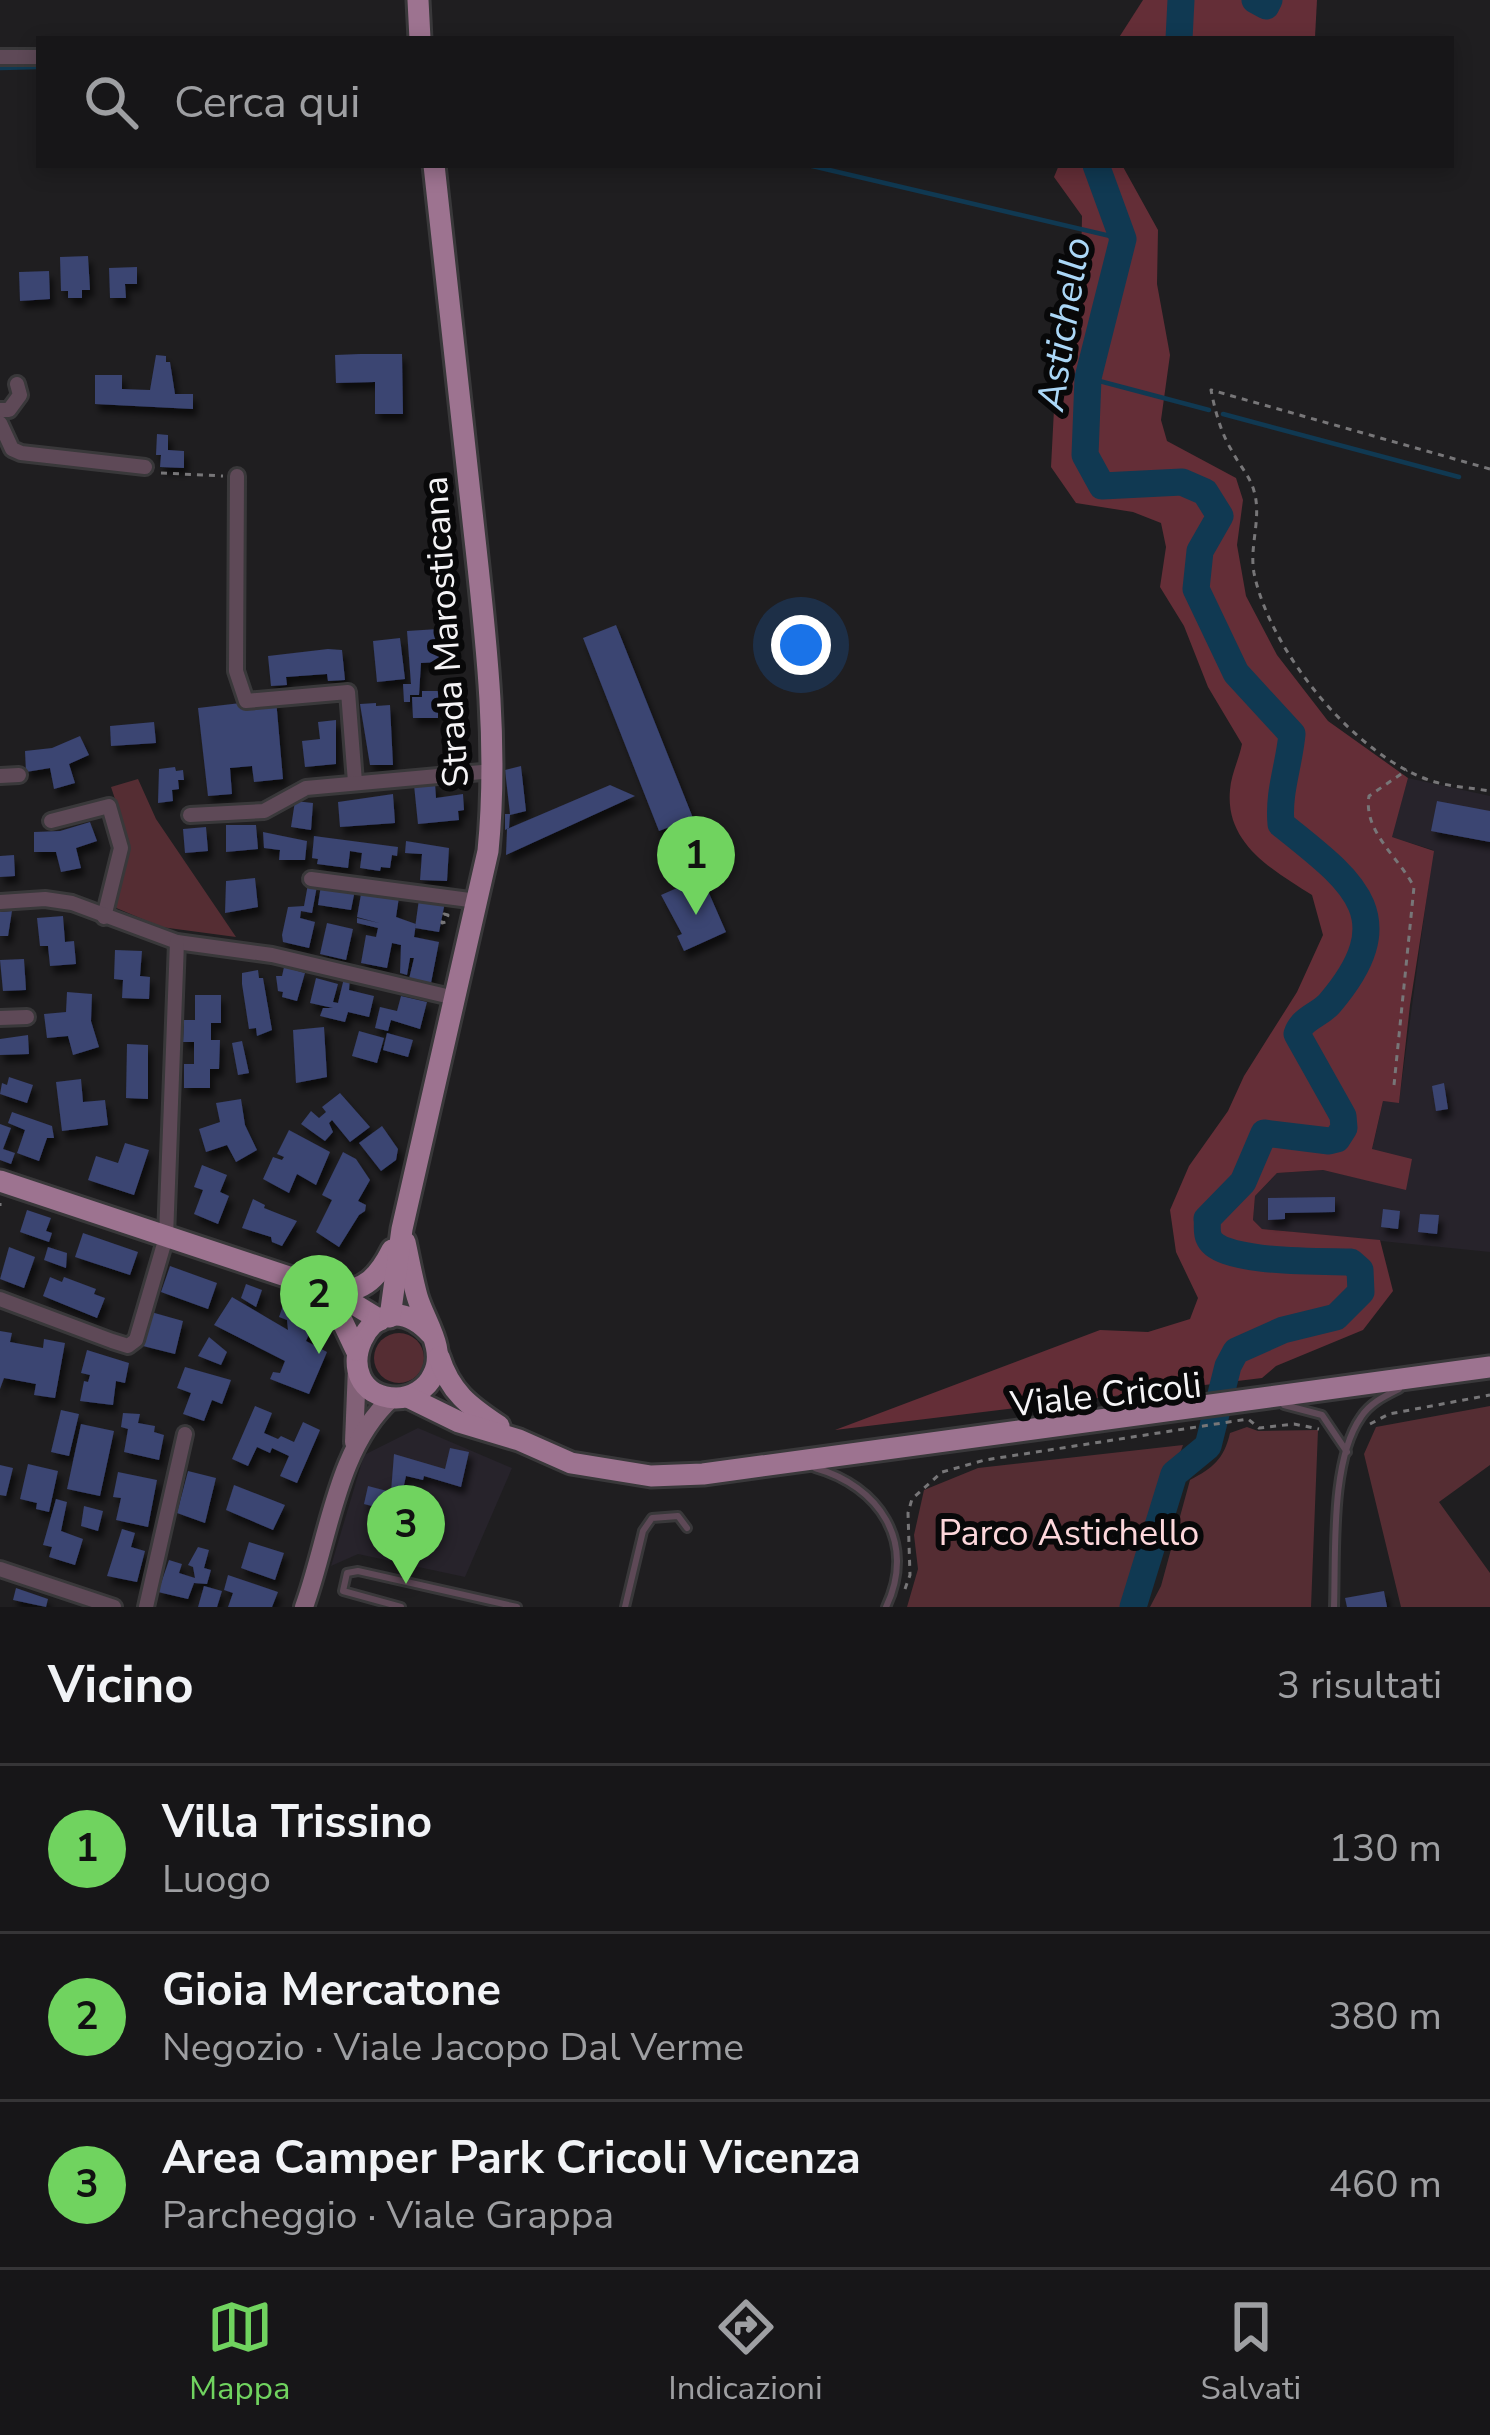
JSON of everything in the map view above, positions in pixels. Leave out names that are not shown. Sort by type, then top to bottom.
[{"type":"main road","points":[[418,0],[420,36]]},
{"type":"main road","name":"Strada Marosticana","points":[[385,1318],[488,851],[493,771],[484,620],[434,168]]},
{"type":"main road","points":[[0,1181],[334,1292],[385,1318],[413,1319],[434,1344],[437,1365],[427,1385],[400,1397],[368,1421],[353,1453],[310,1601]]},
{"type":"main road","name":"Strada Marosticana","points":[[334,1292],[356,1290],[374,1279],[402,1229]]},
{"type":"main road","name":"Strada Marosticana","points":[[402,1229],[417,1297],[434,1344]]},
{"type":"main road","points":[[285,1276],[329,1302],[369,1387],[400,1397]]},
{"type":"main road","points":[[353,1453],[359,1387],[356,1357],[369,1327],[385,1318]]},
{"type":"main road","name":"Viale Cricoli","points":[[434,1344],[447,1382],[463,1402],[519,1440]]},
{"type":"main road","name":"Viale Cricoli","points":[[1240,1412],[1376,1383],[1490,1367]]},
{"type":"main road","name":"Viale Cricoli","points":[[400,1397],[571,1463],[651,1476],[770,1468],[1180,1420],[1284,1405],[1376,1383]]},
{"type":"street","points":[[0,57],[36,57]]},
{"type":"street","points":[[0,410],[16,404],[17,384]]},
{"type":"street","points":[[0,422],[12,449],[21,453],[145,467]]},
{"type":"street","points":[[237,476],[236,671],[242,695],[246,701],[348,692],[355,782]]},
{"type":"street","points":[[190,814],[264,811],[297,790],[493,771]]},
{"type":"street","points":[[0,776],[19,775]]},
{"type":"street","points":[[51,821],[109,806],[121,848],[104,917]]},
{"type":"street","points":[[311,879],[477,901]]},
{"type":"street","points":[[0,902],[45,899],[71,903],[177,942],[272,956],[454,998]]},
{"type":"street","points":[[0,1299],[128,1346],[136,1340],[166,1237],[177,942]]},
{"type":"street","points":[[0,1018],[27,1017]]},
{"type":"street","points":[[146,1607],[185,1434]]},
{"type":"street","points":[[0,1569],[113,1607]]},
{"type":"lane","points":[[1334,1607],[1340,1492],[1359,1418],[1376,1401],[1419,1379]]},
{"type":"lane","points":[[1284,1405],[1322,1415],[1347,1452]]},
{"type":"lane","points":[[770,1468],[814,1468],[839,1475],[861,1488],[882,1510],[893,1535],[897,1568],[886,1607]]},
{"type":"lane","points":[[625,1607],[644,1531],[652,1518],[678,1516],[687,1528]]},
{"type":"lane","points":[[401,1607],[343,1592],[347,1573],[358,1571],[517,1607]]},
{"type":"path","points":[[1490,469],[1211,390],[1226,439],[1255,492],[1253,566],[1268,615],[1297,663],[1344,723],[1382,755],[1433,781],[1490,791]]},
{"type":"path","points":[[145,467],[148,472],[237,476]]},
{"type":"path","points":[[1394,1085],[1414,887],[1378,836],[1366,804],[1369,796],[1408,768]]},
{"type":"path","points":[[904,1591],[910,1575],[908,1514],[912,1499],[942,1472],[1180,1420],[1240,1412]]},
{"type":"shaded area","points":[[1143,0],[1317,0],[1315,36],[1120,36]]},
{"type":"shaded area","points":[[1058,168],[1124,168],[1158,230],[1157,284],[1170,355],[1161,420],[1167,441],[1236,478],[1243,500],[1237,545],[1246,596],[1277,655],[1328,721],[1408,778],[1392,837],[1434,851],[1399,1103],[1383,1101],[1372,1149],[1412,1159],[1406,1190],[1323,1170],[1277,1173],[1255,1196],[1253,1220],[1262,1229],[1380,1240],[1393,1291],[1363,1330],[1276,1366],[1262,1378],[835,1430],[1100,1330],[1148,1332],[1190,1319],[1198,1298],[1176,1252],[1170,1210],[1189,1166],[1228,1111],[1244,1076],[1297,992],[1323,935],[1312,895],[1254,853],[1235,826],[1230,790],[1242,744],[1208,687],[1184,626],[1160,587],[1166,547],[1161,523],[1133,512],[1076,503],[1051,467],[1055,390],[1081,268],[1082,216],[1054,177]]},
{"type":"shaded area","points":[[1408,778],[1490,796],[1490,1252],[1262,1229],[1253,1220],[1255,1196],[1277,1173],[1323,1170],[1406,1189],[1372,1150],[1383,1101],[1399,1102],[1433,850],[1391,837]]},
{"type":"shaded area","points":[[418,1428],[512,1468],[465,1577],[358,1554],[331,1566],[364,1455]]},
{"type":"green space","points":[[138,779],[156,819],[236,937],[161,927],[114,907],[111,902],[129,841],[111,787]]},
{"type":"green space","points":[[399,1333],[417,1340],[424,1358],[417,1376],[399,1383],[381,1376],[374,1358],[381,1340]]},
{"type":"green space","points":[[1490,1406],[1490,1465],[1439,1502],[1490,1573],[1490,1607],[1401,1607],[1364,1454],[1376,1427]]},
{"type":"green space","points":[[1247,1427],[1318,1430],[1311,1607],[1150,1607],[1161,1586],[1190,1480],[1216,1462],[1230,1433]]},
{"type":"green space","name":"Parco Astichello","points":[[1183,1445],[1124,1607],[907,1607],[918,1569],[914,1535],[924,1490],[978,1468]]},
{"type":"building","points":[[88,256],[90,290],[82,290],[82,298],[68,298],[68,291],[61,291],[60,257]]},
{"type":"building","points":[[137,267],[137,284],[125,284],[126,298],[110,298],[109,268]]},
{"type":"building","points":[[49,271],[50,299],[20,301],[19,272]]},
{"type":"building","points":[[402,354],[403,414],[375,414],[375,382],[336,383],[335,355]]},
{"type":"building","points":[[156,355],[170,362],[175,394],[193,394],[193,409],[95,404],[95,375],[122,375],[122,389],[150,390]]},
{"type":"building","points":[[157,434],[168,435],[168,450],[184,451],[184,468],[160,467]]},
{"type":"building","points":[[616,625],[693,818],[659,831],[583,638]]},
{"type":"building","points":[[454,628],[456,661],[421,663],[419,695],[410,695],[410,702],[404,702],[403,684],[411,684],[407,631]]},
{"type":"building","points":[[400,638],[405,679],[377,682],[373,641]]},
{"type":"building","points":[[342,650],[345,680],[328,681],[327,674],[286,677],[287,685],[271,686],[268,656]]},
{"type":"building","points":[[422,691],[438,691],[438,718],[413,718],[412,697],[422,697]]},
{"type":"building","points":[[276,699],[283,779],[254,782],[252,766],[230,768],[232,794],[208,796],[198,708]]},
{"type":"building","points":[[360,704],[390,705],[393,765],[370,765]]},
{"type":"building","points":[[336,720],[336,764],[305,767],[302,741],[320,739],[318,722]]},
{"type":"building","points":[[154,722],[156,743],[111,746],[110,726]]},
{"type":"building","points":[[80,736],[89,755],[69,764],[75,783],[54,789],[50,768],[26,772],[25,751],[52,748]]},
{"type":"building","points":[[521,766],[526,811],[510,815],[505,830],[505,814],[510,814],[505,770]]},
{"type":"building","points":[[159,769],[183,770],[184,780],[178,780],[179,789],[172,790],[173,801],[158,803]]},
{"type":"building","points":[[435,783],[436,798],[463,794],[464,810],[458,811],[459,820],[418,824],[414,785]]},
{"type":"building","points":[[610,785],[635,796],[506,855],[507,829]]},
{"type":"building","points":[[393,794],[395,823],[340,827],[338,802]]},
{"type":"building","points":[[295,801],[313,803],[311,830],[291,827]]},
{"type":"building","points":[[1437,801],[1490,811],[1490,842],[1431,831]]},
{"type":"building","points":[[90,822],[97,841],[76,848],[81,868],[61,872],[56,852],[34,852],[34,832]]},
{"type":"building","points":[[226,825],[256,825],[258,849],[226,852]]},
{"type":"building","points":[[206,827],[208,851],[185,853],[183,829]]},
{"type":"building","points":[[263,832],[307,841],[305,860],[279,860],[280,850],[264,848]]},
{"type":"building","points":[[314,836],[398,847],[397,856],[392,855],[390,868],[380,871],[360,868],[362,853],[350,851],[348,868],[317,864],[318,859],[312,858]]},
{"type":"building","points":[[406,841],[449,848],[447,881],[420,880],[422,854],[405,853]]},
{"type":"building","points":[[14,855],[15,876],[0,877],[0,856]]},
{"type":"building","points":[[702,877],[726,932],[684,951],[677,936],[682,934],[661,895]]},
{"type":"building","points":[[255,878],[258,907],[225,913],[226,881]]},
{"type":"building","points":[[308,884],[317,886],[312,913],[301,911],[300,918],[315,922],[309,948],[283,942],[282,935],[288,907],[304,906]]},
{"type":"building","points":[[321,885],[355,890],[351,910],[318,905]]},
{"type":"building","points":[[361,894],[399,897],[396,917],[416,924],[414,937],[439,942],[431,983],[409,979],[414,958],[410,958],[407,975],[400,973],[401,945],[392,943],[387,968],[361,963],[366,935],[376,937],[378,928],[357,923],[357,918],[379,923],[357,917]]},
{"type":"building","points":[[419,899],[445,902],[439,932],[415,928]]},
{"type":"building","points":[[12,911],[8,936],[0,936],[0,912]]},
{"type":"building","points":[[63,916],[65,942],[74,941],[76,964],[50,966],[48,946],[40,946],[37,918]]},
{"type":"building","points":[[327,923],[353,929],[346,960],[320,954]]},
{"type":"building","points":[[115,950],[142,951],[140,976],[150,977],[149,999],[122,998],[123,980],[114,979]]},
{"type":"building","points":[[24,959],[26,990],[3,991],[0,960]]},
{"type":"building","points":[[284,967],[305,973],[297,1001],[278,991],[276,976],[282,976]]},
{"type":"building","points":[[258,970],[272,1030],[257,1036],[256,1028],[249,1029],[242,973]]},
{"type":"building","points":[[316,978],[338,984],[333,1002],[338,1003],[344,978],[350,979],[349,990],[374,996],[369,1017],[348,1012],[345,1022],[320,1016],[323,1008],[333,1008],[310,1003]]},
{"type":"building","points":[[67,992],[92,994],[91,1021],[99,1047],[73,1055],[68,1036],[47,1038],[44,1014],[66,1012]]},
{"type":"building","points":[[195,995],[221,995],[221,1023],[211,1023],[211,1040],[220,1040],[219,1069],[210,1069],[210,1088],[184,1088],[184,1064],[194,1064],[194,1042],[183,1042],[184,1020],[195,1020]]},
{"type":"building","points":[[401,996],[427,1002],[420,1029],[391,1020],[388,1031],[375,1028],[380,1007],[397,1011]]},
{"type":"building","points":[[324,1027],[327,1077],[296,1083],[293,1030]]},
{"type":"building","points":[[359,1031],[384,1038],[377,1063],[352,1056]]},
{"type":"building","points":[[387,1033],[413,1040],[408,1057],[383,1050]]},
{"type":"building","points":[[28,1035],[29,1054],[0,1055],[0,1039]]},
{"type":"building","points":[[242,1041],[249,1073],[238,1075],[232,1043]]},
{"type":"building","points":[[127,1044],[148,1045],[148,1099],[126,1098]]},
{"type":"building","points":[[9,1077],[33,1085],[27,1103],[0,1094]]},
{"type":"building","points":[[81,1079],[83,1102],[105,1100],[108,1125],[62,1131],[56,1082]]},
{"type":"building","points":[[1444,1083],[1448,1109],[1436,1111],[1432,1086]]},
{"type":"building","points":[[340,1093],[370,1127],[350,1142],[332,1120],[333,1132],[325,1141],[301,1124],[311,1111],[319,1118],[326,1112],[322,1107]]},
{"type":"building","points":[[241,1099],[245,1125],[257,1150],[236,1162],[227,1145],[206,1152],[199,1129],[220,1122],[216,1103]]},
{"type":"building","points":[[12,1112],[52,1126],[54,1138],[47,1138],[39,1161],[17,1153],[25,1130],[8,1123]]},
{"type":"building","points":[[0,1124],[11,1128],[3,1149],[15,1153],[11,1164],[0,1160]]},
{"type":"building","points":[[382,1126],[398,1149],[396,1160],[381,1171],[359,1143]]},
{"type":"building","points":[[289,1130],[330,1152],[316,1185],[297,1174],[289,1193],[263,1179],[273,1157],[284,1157],[277,1154]]},
{"type":"building","points":[[125,1143],[149,1150],[134,1195],[88,1180],[96,1156],[118,1163]]},
{"type":"building","points":[[343,1152],[356,1159],[370,1180],[358,1201],[366,1205],[365,1211],[339,1247],[316,1232],[332,1200],[322,1195]]},
{"type":"building","points":[[202,1165],[227,1175],[220,1192],[229,1196],[218,1224],[194,1214],[203,1190],[194,1187]]},
{"type":"building","points":[[1335,1197],[1335,1212],[1285,1213],[1285,1219],[1268,1220],[1268,1198]]},
{"type":"building","points":[[253,1199],[297,1221],[282,1246],[271,1237],[242,1228]]},
{"type":"building","points":[[1383,1209],[1400,1211],[1398,1229],[1381,1227]]},
{"type":"building","points":[[27,1210],[51,1218],[46,1231],[52,1233],[49,1242],[20,1232]]},
{"type":"building","points":[[1420,1214],[1439,1215],[1437,1234],[1418,1232]]},
{"type":"building","points":[[83,1233],[138,1252],[130,1275],[75,1257]]},
{"type":"building","points":[[9,1247],[35,1257],[24,1288],[0,1279]]},
{"type":"building","points":[[48,1247],[67,1253],[66,1268],[44,1260]]},
{"type":"building","points":[[170,1266],[217,1283],[208,1309],[161,1292]]},
{"type":"building","points":[[50,1277],[96,1289],[94,1294],[105,1298],[97,1318],[43,1296]]},
{"type":"building","points":[[246,1284],[262,1290],[256,1307],[241,1298]]},
{"type":"building","points":[[232,1297],[288,1330],[287,1320],[279,1317],[286,1297],[319,1312],[306,1341],[327,1352],[309,1394],[270,1379],[273,1372],[280,1373],[285,1361],[214,1325]]},
{"type":"building","points":[[151,1312],[183,1321],[175,1354],[143,1346]]},
{"type":"building","points":[[0,1331],[12,1333],[10,1342],[43,1348],[44,1339],[65,1343],[55,1398],[34,1395],[36,1384],[4,1378],[0,1389]]},
{"type":"building","points":[[209,1337],[227,1352],[221,1365],[198,1356]]},
{"type":"building","points":[[87,1350],[129,1363],[125,1383],[116,1381],[113,1405],[80,1401],[90,1375],[81,1373]]},
{"type":"building","points":[[185,1367],[231,1380],[222,1404],[212,1400],[204,1421],[183,1414],[191,1393],[177,1388]]},
{"type":"building","points":[[255,1406],[272,1413],[264,1433],[278,1439],[294,1442],[303,1422],[320,1430],[297,1483],[280,1476],[289,1456],[272,1448],[270,1453],[257,1447],[248,1466],[232,1459]]},
{"type":"building","points":[[61,1410],[79,1414],[69,1456],[51,1452]]},
{"type":"building","points":[[123,1413],[140,1414],[138,1423],[155,1426],[154,1432],[164,1435],[159,1460],[124,1452],[128,1429],[121,1427]]},
{"type":"building","points":[[81,1424],[114,1431],[100,1496],[67,1489]]},
{"type":"building","points":[[450,1448],[469,1452],[461,1487],[406,1476],[402,1494],[423,1503],[418,1530],[405,1527],[407,1515],[364,1504],[368,1486],[391,1492],[394,1454],[445,1469]]},
{"type":"building","points":[[28,1464],[58,1471],[49,1512],[20,1499]]},
{"type":"building","points":[[0,1465],[13,1468],[6,1496],[0,1495]]},
{"type":"building","points":[[188,1471],[216,1478],[205,1523],[177,1513]]},
{"type":"building","points":[[118,1472],[157,1480],[148,1527],[116,1520],[121,1498],[113,1497]]},
{"type":"building","points":[[234,1485],[285,1505],[273,1530],[226,1510]]},
{"type":"building","points":[[56,1499],[67,1502],[61,1531],[83,1539],[75,1565],[49,1557],[52,1547],[43,1545]]},
{"type":"building","points":[[84,1506],[103,1511],[98,1531],[81,1526]]},
{"type":"building","points":[[122,1529],[135,1533],[131,1547],[145,1551],[137,1582],[107,1576]]},
{"type":"building","points":[[249,1542],[284,1553],[275,1580],[241,1568]]},
{"type":"building","points":[[198,1547],[209,1550],[204,1568],[211,1570],[207,1584],[194,1583],[188,1599],[158,1592],[169,1560],[182,1564],[179,1573],[195,1578],[188,1565]]},
{"type":"building","points":[[228,1575],[278,1592],[272,1607],[228,1607],[233,1593],[224,1590]]},
{"type":"building","points":[[204,1586],[222,1591],[217,1607],[198,1607]]},
{"type":"building","points":[[16,1588],[48,1599],[46,1607],[13,1600]]},
{"type":"building","points":[[1384,1591],[1387,1607],[1347,1607],[1345,1598]]},
{"type":"waterway","name":"Astichello","points":[[1179,36],[1181,0]]},
{"type":"waterway","name":"Astichello","points":[[1255,0],[1266,6],[1269,0]]},
{"type":"waterway","points":[[0,68],[36,67]]},
{"type":"waterway","points":[[821,168],[1123,239]]},
{"type":"waterway","name":"Astichello","points":[[1097,168],[1123,239],[1088,378],[1085,455],[1102,486],[1182,482],[1205,492],[1220,516],[1200,551],[1196,589],[1236,673],[1292,734],[1281,824],[1347,883],[1366,923],[1364,946],[1352,973],[1330,1003],[1297,1034],[1343,1116],[1344,1128],[1337,1139],[1329,1141],[1264,1133],[1243,1182],[1207,1219],[1209,1238],[1232,1253],[1351,1262],[1360,1270],[1361,1292],[1336,1317],[1283,1330],[1236,1351],[1208,1446],[1174,1474],[1133,1607]]},
{"type":"waterway","points":[[1088,378],[1209,410]]},
{"type":"waterway","points":[[1223,414],[1459,477]]},
{"type":"place","name":"Villa Trissino","points":[[696,915]]},
{"type":"place","name":"Gioia Mercatone","points":[[319,1354]]},
{"type":"place","name":"Area Camper Park Cricoli Vicenza","points":[[406,1584]]}]
